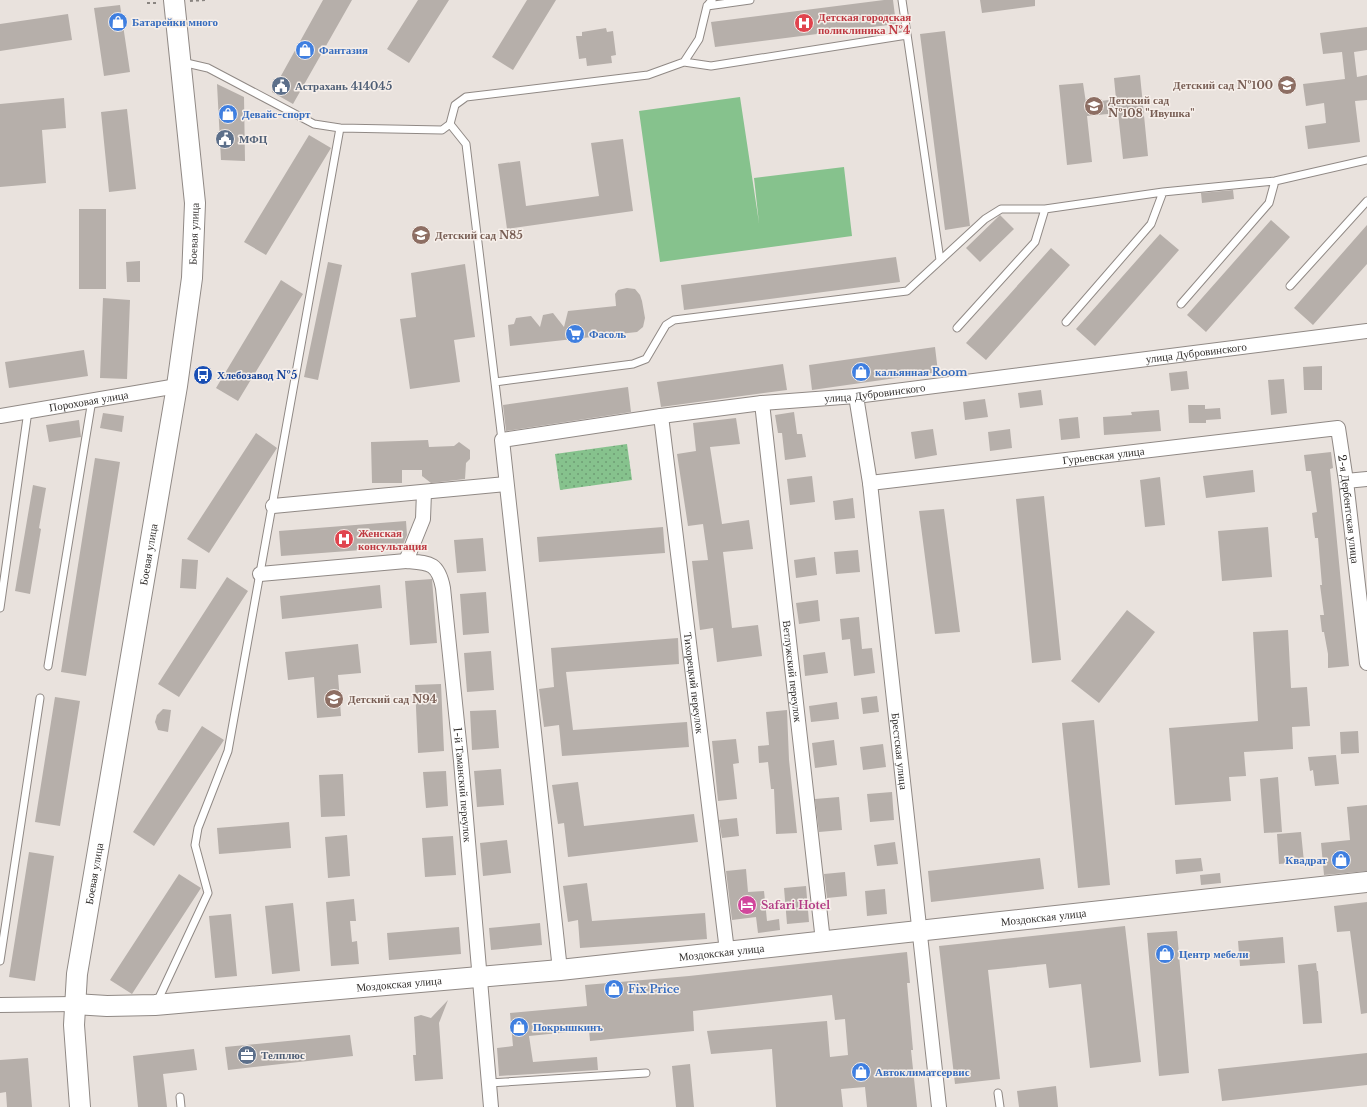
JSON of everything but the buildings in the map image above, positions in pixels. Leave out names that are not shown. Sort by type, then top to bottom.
[{"type":"main road","name":"Боевая улица","points":[[80,1107],[76,1064],[74,1004],[77,974],[177,386],[192,278],[195,203],[174,0]]},
{"type":"main road","name":"Моздокская улица","points":[[74,1004],[107,1006],[155,1005],[560,970],[823,940],[1367,882]]},
{"type":"street","name":"улица Дубровинского","points":[[502,440],[661,416],[762,403],[856,396],[1367,331]]},
{"type":"street","name":"Пороховая улица","points":[[0,416],[177,386]]},
{"type":"street","name":"Брестская улица","points":[[856,396],[870,483],[921,930],[939,1107]]},
{"type":"street","name":"Ветлужский переулок","points":[[762,403],[823,940]]},
{"type":"street","name":"Тихорецкий переулок","points":[[661,416],[727,951]]},
{"type":"street","name":"Гурьевская улица","points":[[870,483],[1338,428]]},
{"type":"street","name":"2-я Дербентская улица","points":[[1338,428],[1346,481],[1367,663]]},
{"type":"street","points":[[502,440],[560,970]]},
{"type":"street","points":[[1346,481],[1367,478]]},
{"type":"street","points":[[273,506],[506,484]]},
{"type":"street","points":[[406,562],[422,519],[424,492]]},
{"type":"street","name":"1-й Таманский переулок","points":[[260,574],[406,562],[426,563],[435,567],[441,574],[461,761],[491,1107]]},
{"type":"street","points":[[0,1005],[74,1004]]},
{"type":"lane","points":[[684,62],[699,39],[709,3],[750,0]]},
{"type":"lane","points":[[902,0],[940,260]]},
{"type":"lane","points":[[180,62],[208,68],[314,124],[340,128],[442,130],[450,124],[455,105],[466,97],[648,75],[684,62],[711,66],[907,35]]},
{"type":"lane","points":[[450,124],[466,144],[502,440]]},
{"type":"lane","points":[[155,1005],[208,894],[197,859],[195,845],[198,828],[228,751],[340,128]]},
{"type":"lane","points":[[495,382],[633,364],[646,359],[666,325],[674,320],[907,291],[985,219],[1001,209],[1045,209],[1163,192],[1275,181],[1367,160]]},
{"type":"lane","points":[[1181,304],[1269,202],[1275,181]]},
{"type":"lane","points":[[1066,322],[1151,224],[1163,192]]},
{"type":"lane","points":[[1290,286],[1367,201]]},
{"type":"lane","points":[[957,328],[1035,242],[1045,209]]},
{"type":"lane","points":[[48,666],[92,400]]},
{"type":"lane","points":[[0,608],[28,411]]},
{"type":"lane","points":[[0,961],[40,698]]},
{"type":"lane","points":[[489,1083],[646,1074]]},
{"type":"lane","points":[[998,1093],[1000,1107]]},
{"type":"lane","points":[[180,1097],[181,1107]]},
{"type":"green space","points":[[740,97],[759,223],[754,178],[844,167],[852,236],[660,262],[639,111]]},
{"type":"green space","points":[[627,444],[632,480],[560,490],[555,454]]},
{"type":"place","name":"Батарейки много","points":[[118,22]]},
{"type":"place","name":"Детская городская поликлиника №4","points":[[804,23]]},
{"type":"place","name":"Фантазия","points":[[305,50]]},
{"type":"place","name":"Детский сад №100","points":[[1287,85]]},
{"type":"place","name":"Астрахань 414045","points":[[281,86]]},
{"type":"place","name":"Детский сад №108 \"Ивушка\"","points":[[1094,106]]},
{"type":"place","name":"Девайс-спорт","points":[[228,114]]},
{"type":"place","name":"МФЦ","points":[[225,139]]},
{"type":"place","name":"Детский сад N85","points":[[421,235]]},
{"type":"place","name":"Фасоль","points":[[575,334]]},
{"type":"place","name":"кальянная Room","points":[[861,372]]},
{"type":"place","name":"Хлебозавод №5","points":[[203,375]]},
{"type":"place","name":"Женская консультация","points":[[344,539]]},
{"type":"place","name":"Детский сад N94","points":[[334,699]]},
{"type":"place","name":"Квадрат","points":[[1341,860]]},
{"type":"place","name":"Safari Hotel","points":[[747,905]]},
{"type":"place","name":"Центр мебели","points":[[1165,954]]},
{"type":"place","name":"Fix Price","points":[[614,989]]},
{"type":"place","name":"Покрышкинъ","points":[[519,1027]]},
{"type":"place","name":"Телплюс","points":[[247,1055]]},
{"type":"place","name":"Автоклиматсервис","points":[[861,1072]]}]
